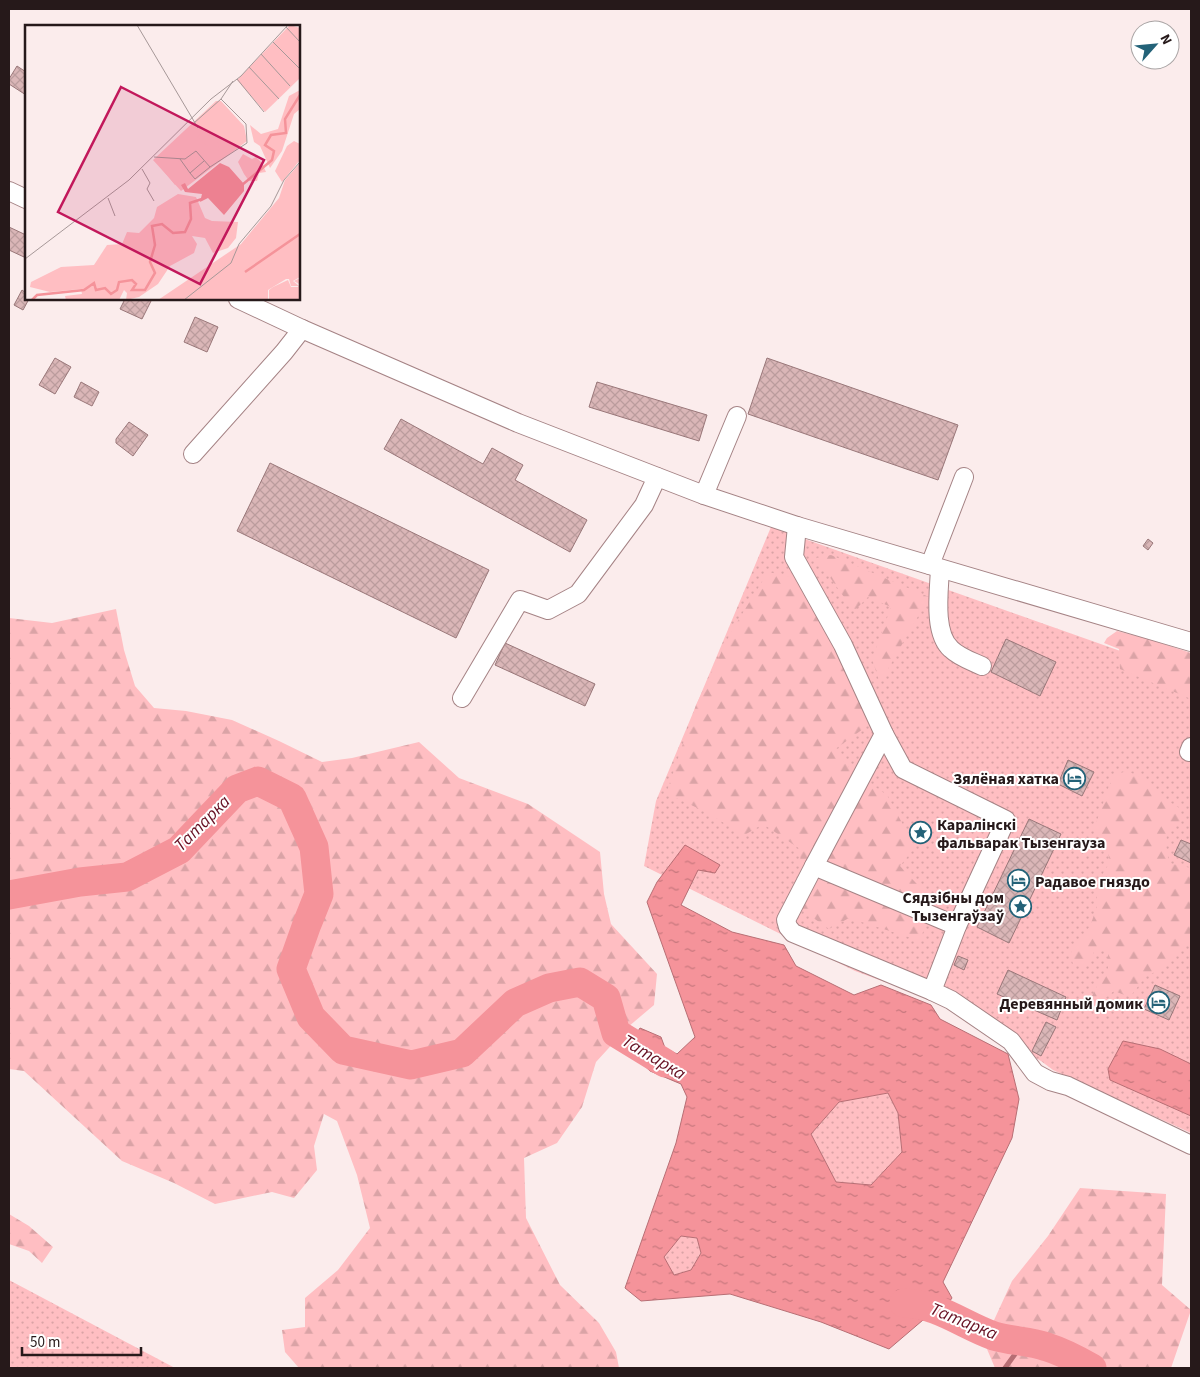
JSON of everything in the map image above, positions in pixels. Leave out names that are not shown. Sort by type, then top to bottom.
[{"type":"street","points":[[9,190],[25,198]]},
{"type":"street","points":[[240,300],[518,423],[704,495],[797,526],[1191,642]]},
{"type":"street","points":[[193,454],[284,352],[302,329]]},
{"type":"street","points":[[704,495],[737,416]]},
{"type":"street","points":[[462,698],[520,600],[548,610],[578,594],[644,505],[657,477]]},
{"type":"street","points":[[964,477],[935,567],[940,628],[949,648],[958,655],[982,666]]},
{"type":"street","points":[[797,526],[794,557],[843,645],[884,734],[903,769],[1006,820],[957,926],[932,992]]},
{"type":"street","points":[[884,734],[786,920],[788,927],[793,933],[951,1000],[1012,1041],[1035,1073],[1050,1081],[1068,1086],[1191,1145]]},
{"type":"street","points":[[814,866],[957,926]]},
{"type":"green space","name":"Каралінскі фальварак Тызенгауза","points":[[771,527],[1191,676],[1191,1133],[1053,1070],[1041,1061],[942,1003],[855,971],[644,866],[656,801]]},
{"type":"green space","points":[[831,555],[929,597],[880,683],[872,659],[891,607],[868,597],[854,611],[816,558]]},
{"type":"green space","points":[[768,572],[797,578],[871,719],[863,729],[834,750],[852,771],[887,795],[915,847],[900,866],[930,898],[921,941],[849,918],[829,929],[802,910],[800,849],[763,824],[743,836],[706,812],[666,794],[696,705],[731,632]]},
{"type":"green space","points":[[116,609],[124,650],[135,686],[154,708],[186,711],[232,720],[322,762],[352,758],[419,742],[459,778],[528,804],[600,852],[604,894],[611,924],[657,974],[654,1005],[628,1027],[596,1062],[582,1107],[557,1143],[524,1158],[526,1218],[560,1285],[599,1323],[616,1352],[619,1368],[299,1368],[285,1352],[282,1330],[305,1327],[305,1298],[338,1270],[370,1228],[357,1175],[337,1121],[324,1114],[314,1146],[317,1170],[294,1198],[272,1192],[215,1204],[174,1183],[122,1161],[24,1071],[9,1069],[9,618],[52,623]]},
{"type":"green space","points":[[1117,631],[1191,653],[1191,699],[1120,669],[1119,649],[1104,643],[1107,638]]},
{"type":"green space","points":[[1127,771],[1147,780],[1168,801],[1181,809],[1181,821],[1167,830],[1166,845],[1169,863],[1191,868],[1191,939],[1173,955],[1163,968],[1145,977],[1130,997],[1114,991],[1100,1002],[1092,996],[1108,968],[1108,950],[1103,947],[1094,952],[1086,967],[1073,964],[1070,954],[1090,926],[1097,907],[1097,883],[1110,862],[1105,839],[1096,836],[1093,829],[1114,775]]},
{"type":"green space","points":[[888,1093],[898,1113],[902,1152],[871,1185],[836,1182],[811,1134],[839,1102]]},
{"type":"green space","points":[[1080,1188],[1166,1194],[1162,1285],[1191,1310],[1171,1368],[995,1368],[984,1342],[1012,1281],[1048,1236]]},
{"type":"green space","points":[[9,1214],[29,1226],[53,1247],[42,1263],[29,1251],[9,1244]]},
{"type":"green space","points":[[681,1236],[697,1238],[701,1252],[691,1270],[673,1275],[664,1257]]},
{"type":"green space","points":[[9,1280],[175,1368],[9,1368]]},
{"type":"water","points":[[685,845],[720,865],[715,873],[698,870],[681,905],[732,932],[784,945],[796,966],[854,995],[881,985],[931,1005],[940,1019],[1008,1054],[1019,1099],[1012,1138],[943,1282],[952,1298],[935,1321],[923,1320],[889,1349],[821,1322],[730,1294],[641,1301],[625,1288],[676,1143],[687,1097],[681,1084],[650,1071],[627,1049],[640,1028],[661,1037],[665,1048],[677,1054],[695,1037],[647,902],[657,882]],"holes":[[[888,1093],[898,1113],[902,1152],[871,1185],[836,1182],[811,1134],[839,1102]],[[681,1236],[697,1238],[701,1253],[691,1270],[674,1275],[664,1257]]]},
{"type":"water","points":[[1123,1041],[1160,1049],[1191,1064],[1191,1116],[1110,1080],[1108,1069]]},
{"type":"building","points":[[17,66],[25,71],[25,94],[9,84],[9,79]]},
{"type":"building","points":[[9,227],[25,235],[25,254],[24,257],[9,250]]},
{"type":"building","points":[[22,290],[25,292],[25,300],[28,300],[23,310],[14,305]]},
{"type":"building","points":[[124,300],[152,300],[142,319],[120,309]]},
{"type":"building","points":[[195,317],[218,327],[207,352],[184,342]]},
{"type":"building","points":[[55,358],[71,367],[55,394],[39,385]]},
{"type":"building","points":[[767,358],[958,425],[938,480],[748,414]]},
{"type":"building","points":[[81,382],[99,392],[92,406],[74,397]]},
{"type":"building","points":[[597,382],[707,415],[699,441],[589,407]]},
{"type":"building","points":[[401,419],[483,464],[492,448],[523,465],[515,480],[587,520],[570,552],[384,449]]},
{"type":"building","points":[[129,422],[148,435],[133,456],[116,443],[116,439]]},
{"type":"building","points":[[270,463],[489,570],[456,638],[237,531]]},
{"type":"building","points":[[1148,539],[1153,543],[1148,550],[1143,546]]},
{"type":"building","points":[[1006,639],[1056,662],[1040,696],[991,672]]},
{"type":"building","points":[[505,643],[595,684],[585,706],[495,665]]},
{"type":"building","name":"Зялёная хатка","points":[[1068,760],[1094,772],[1082,796],[1058,784]]},
{"type":"building","name":"Радавое гняздо","points":[[1029,819],[1061,834],[1009,943],[977,927]]},
{"type":"building","points":[[1181,840],[1191,844],[1191,863],[1174,855]]},
{"type":"building","points":[[958,956],[968,960],[964,970],[954,965]]},
{"type":"building","points":[[1008,970],[1066,997],[1057,1020],[997,994]]},
{"type":"building","points":[[1155,985],[1180,996],[1169,1020],[1144,1009]]},
{"type":"building","points":[[1046,1022],[1056,1027],[1041,1056],[1032,1051]]},
{"type":"waterway","name":"Татарка","points":[[9,895],[80,882],[127,877],[179,850],[237,789],[258,781],[292,798],[314,847],[319,894],[291,969],[311,1017],[343,1050],[411,1065],[462,1053],[515,1003],[549,988],[580,982],[606,998],[616,1033],[665,1063]]},
{"type":"waterway","name":"Татарка","points":[[904,1303],[916,1304],[939,1311],[994,1336],[1034,1343],[1053,1349],[1092,1368]]},
{"type":"waterway","points":[[1005,1368],[1023,1343]]},
{"type":"place","name":"Зялёная хатка","points":[[1075,778]]},
{"type":"place","name":"Каралінскі фальварак Тызенгауза","points":[[921,833]]},
{"type":"place","name":"Радавое гняздо","points":[[1019,881]]},
{"type":"place","name":"Сядзібны дом Тызенгаўзаў","points":[[1020,906]]},
{"type":"place","name":"Деревянный домик","points":[[1159,1003]]}]
